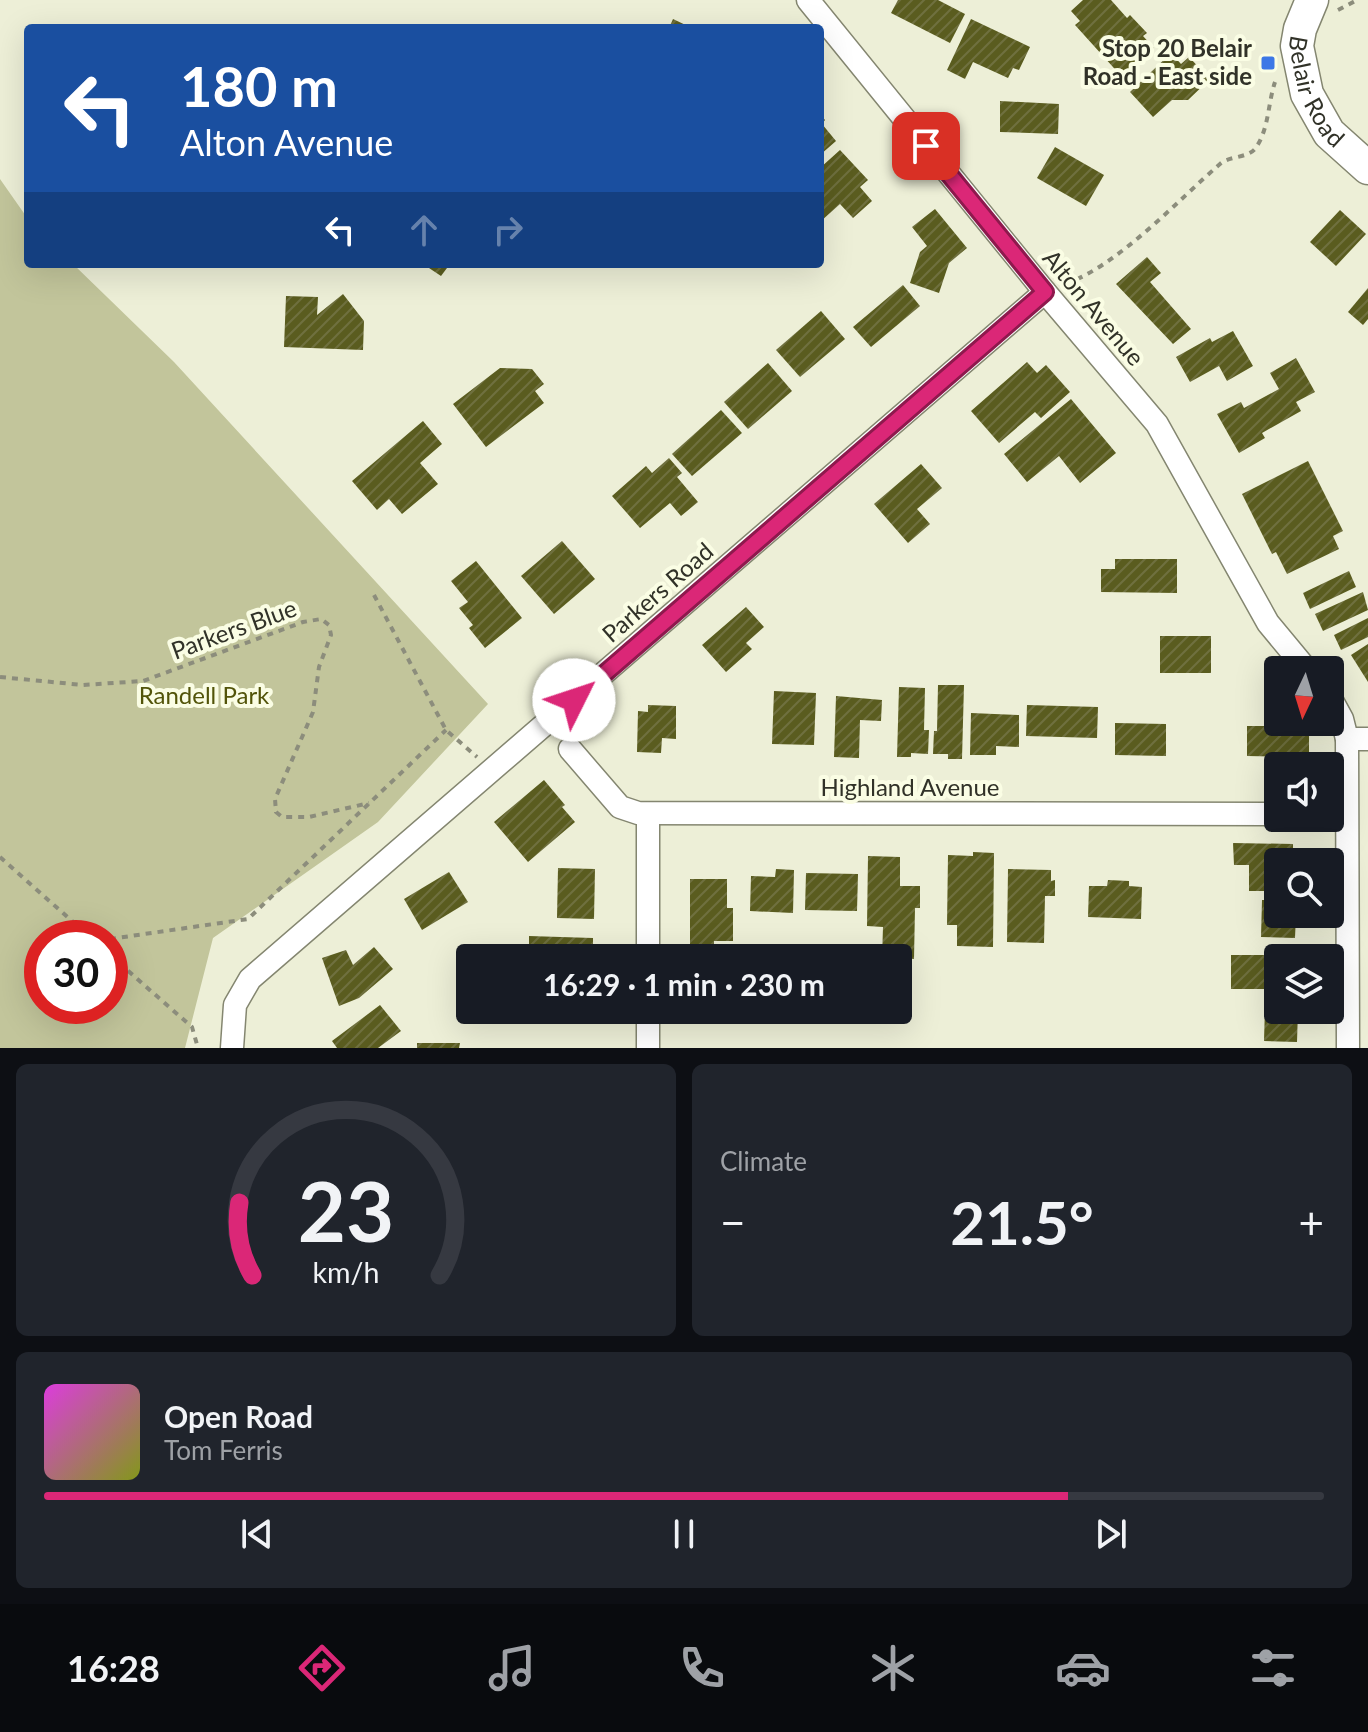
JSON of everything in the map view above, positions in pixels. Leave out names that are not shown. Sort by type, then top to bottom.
[{"type":"main road","name":"Belair Road","points":[[1312,0],[1300,29],[1297,46],[1307,94],[1329,133],[1368,168]]},
{"type":"street","name":"Alton Avenue","points":[[808,0],[1045,292],[1157,424],[1268,623],[1295,656]]},
{"type":"street","name":"Parkers Road","points":[[232,1048],[235,1005],[250,979],[1045,292]]},
{"type":"street","points":[[1344,722],[1358,739],[1344,794]]},
{"type":"street","name":"Highland Avenue","points":[[570,749],[620,807],[648,814],[1264,814]]},
{"type":"street","points":[[648,814],[648,944]]},
{"type":"street","points":[[1340,832],[1348,1048]]},
{"type":"street","points":[[648,1024],[648,1048]]},
{"type":"path","points":[[1045,292],[1086,276],[1187,197],[1223,160],[1256,150],[1265,128],[1268,101],[1279,70],[1297,46]]},
{"type":"path","points":[[374,595],[446,730],[492,770]]},
{"type":"path","name":"Parkers Blue","points":[[1,675],[83,685],[143,681],[303,622],[321,619],[329,625],[331,635],[319,667],[313,712],[275,799],[276,812],[282,817],[309,817],[369,803]]},
{"type":"path","points":[[128,936],[248,919],[446,730]]},
{"type":"path","points":[[0,857],[71,920]]},
{"type":"path","points":[[128,971],[192,1027],[198,1048]]},
{"type":"green space","name":"Randell Park","points":[[0,179],[24,213],[24,268],[77,268],[174,362],[488,704],[378,822],[213,938],[185,1048],[0,1048]]},
{"type":"building","points":[[898,0],[938,0],[965,14],[950,43],[891,13]]},
{"type":"building","points":[[1083,0],[1111,0],[1127,18],[1130,15],[1147,33],[1143,36],[1154,48],[1122,77],[1075,25],[1080,21],[1071,11]]},
{"type":"building","points":[[971,19],[1030,47],[1019,70],[1013,68],[1008,78],[973,62],[965,79],[947,70]]},
{"type":"building","points":[[1171,53],[1181,64],[1189,57],[1210,79],[1188,100],[1172,100],[1153,117],[1130,92]]},
{"type":"building","points":[[1000,101],[1059,104],[1058,134],[1000,132]]},
{"type":"building","points":[[824,126],[836,141],[824,152]]},
{"type":"building","points":[[1055,147],[1104,175],[1086,206],[1037,178]]},
{"type":"building","points":[[840,150],[868,180],[860,187],[872,201],[853,218],[840,204],[824,218],[824,164]]},
{"type":"building","points":[[935,209],[967,248],[949,263],[939,293],[910,283],[920,252],[927,246],[912,227]]},
{"type":"building","points":[[1340,210],[1366,234],[1336,266],[1310,242]]},
{"type":"building","points":[[1147,257],[1161,273],[1150,282],[1191,329],[1173,344],[1116,284]]},
{"type":"building","points":[[429,268],[447,268],[441,276]]},
{"type":"building","points":[[903,285],[920,306],[871,347],[853,327]]},
{"type":"building","points":[[1368,288],[1368,319],[1363,325],[1348,312]]},
{"type":"building","points":[[343,294],[364,321],[363,350],[284,347],[286,296],[318,297],[317,315]]},
{"type":"building","points":[[821,311],[845,339],[800,377],[776,350]]},
{"type":"building","points":[[1233,331],[1253,366],[1227,381],[1219,366],[1190,382],[1176,357],[1210,338],[1212,342]]},
{"type":"building","points":[[1296,358],[1315,392],[1296,402],[1301,411],[1262,433],[1265,438],[1239,453],[1217,414],[1241,402],[1244,408],[1279,389],[1270,373]]},
{"type":"building","points":[[1027,362],[1037,373],[1046,365],[1070,392],[1041,418],[1035,412],[999,443],[971,411]]},
{"type":"building","points":[[768,363],[792,391],[748,429],[724,402]]},
{"type":"building","points":[[500,368],[532,369],[544,384],[535,391],[544,403],[486,447],[453,404]]},
{"type":"building","points":[[1071,399],[1116,453],[1080,483],[1059,456],[1027,482],[1004,454]]},
{"type":"building","points":[[721,410],[742,433],[692,476],[672,454]]},
{"type":"building","points":[[423,421],[442,444],[420,463],[438,484],[402,514],[389,499],[377,510],[352,481]]},
{"type":"building","points":[[669,458],[682,473],[677,477],[698,502],[681,516],[670,503],[640,528],[612,496],[646,466],[652,473]]},
{"type":"building","points":[[1308,461],[1343,531],[1333,536],[1339,549],[1287,574],[1276,552],[1272,554],[1242,494]]},
{"type":"building","points":[[921,464],[942,488],[917,509],[930,524],[908,543],[874,504]]},
{"type":"building","points":[[562,541],[595,579],[554,614],[521,576]]},
{"type":"building","points":[[1115,559],[1177,559],[1177,593],[1101,592],[1101,569],[1115,569]]},
{"type":"building","points":[[476,561],[522,618],[485,648],[469,628],[473,625],[459,608],[468,602],[451,581]]},
{"type":"building","points":[[1349,571],[1356,587],[1310,609],[1303,593]]},
{"type":"building","points":[[1363,592],[1368,610],[1323,631],[1315,614]]},
{"type":"building","points":[[746,607],[764,627],[746,643],[752,649],[726,672],[702,645]]},
{"type":"building","points":[[1368,618],[1368,637],[1341,650],[1334,635]]},
{"type":"building","points":[[1160,636],[1211,636],[1211,673],[1160,673]]},
{"type":"building","points":[[1368,644],[1368,682],[1351,655]]},
{"type":"building","points":[[938,685],[964,685],[962,759],[948,759],[948,754],[933,754]]},
{"type":"building","points":[[899,687],[925,688],[924,730],[929,730],[928,754],[911,753],[911,757],[897,757]]},
{"type":"building","points":[[774,691],[816,693],[814,745],[772,744]]},
{"type":"building","points":[[836,696],[882,700],[881,721],[860,720],[859,758],[834,757]]},
{"type":"building","points":[[648,705],[676,706],[676,739],[662,738],[661,753],[637,752],[638,711],[648,712]]},
{"type":"building","points":[[1027,705],[1098,707],[1097,738],[1026,736]]},
{"type":"building","points":[[971,713],[1019,715],[1019,747],[996,746],[996,755],[970,755]]},
{"type":"building","points":[[1115,723],[1166,724],[1166,756],[1115,755]]},
{"type":"building","points":[[1247,726],[1264,726],[1264,736],[1309,736],[1309,752],[1264,752],[1264,756],[1247,756]]},
{"type":"building","points":[[544,780],[575,822],[528,862],[494,822]]},
{"type":"building","points":[[1233,843],[1293,844],[1293,848],[1264,848],[1264,891],[1249,891],[1249,865],[1234,865]]},
{"type":"building","points":[[973,852],[994,853],[993,947],[957,946],[957,925],[947,925],[948,855],[973,856]]},
{"type":"building","points":[[868,856],[900,857],[900,886],[920,886],[920,908],[915,908],[914,959],[912,944],[882,944],[883,927],[867,926]]},
{"type":"building","points":[[558,868],[595,869],[594,919],[557,918]]},
{"type":"building","points":[[776,869],[794,870],[793,913],[750,911],[751,876],[775,877]]},
{"type":"building","points":[[1008,869],[1051,870],[1051,881],[1055,880],[1055,896],[1045,896],[1044,943],[1007,942]]},
{"type":"building","points":[[449,872],[468,902],[422,930],[404,899]]},
{"type":"building","points":[[806,873],[858,874],[857,911],[805,910]]},
{"type":"building","points":[[690,879],[727,879],[727,908],[733,908],[733,941],[690,944]]},
{"type":"building","points":[[1108,880],[1129,881],[1129,886],[1142,887],[1141,919],[1088,917],[1089,886],[1107,886]]},
{"type":"building","points":[[1264,900],[1264,928],[1295,928],[1295,938],[1261,937]]},
{"type":"building","points":[[529,936],[593,938],[593,944],[529,944]]},
{"type":"building","points":[[374,947],[393,969],[359,998],[339,1006],[322,958],[346,950],[353,965]]},
{"type":"building","points":[[1231,955],[1264,955],[1264,989],[1231,989]]},
{"type":"building","points":[[380,1005],[401,1031],[378,1048],[337,1048],[332,1041]]},
{"type":"building","points":[[1264,1024],[1298,1024],[1297,1042],[1264,1041]]},
{"type":"building","points":[[417,1043],[460,1043],[459,1048],[417,1048]]},
{"type":"place","name":"Stop 20 Belair Road - East side","points":[[1268,63]]},
{"type":"route","points":[[574,700],[1045,292],[926,146]]}]
